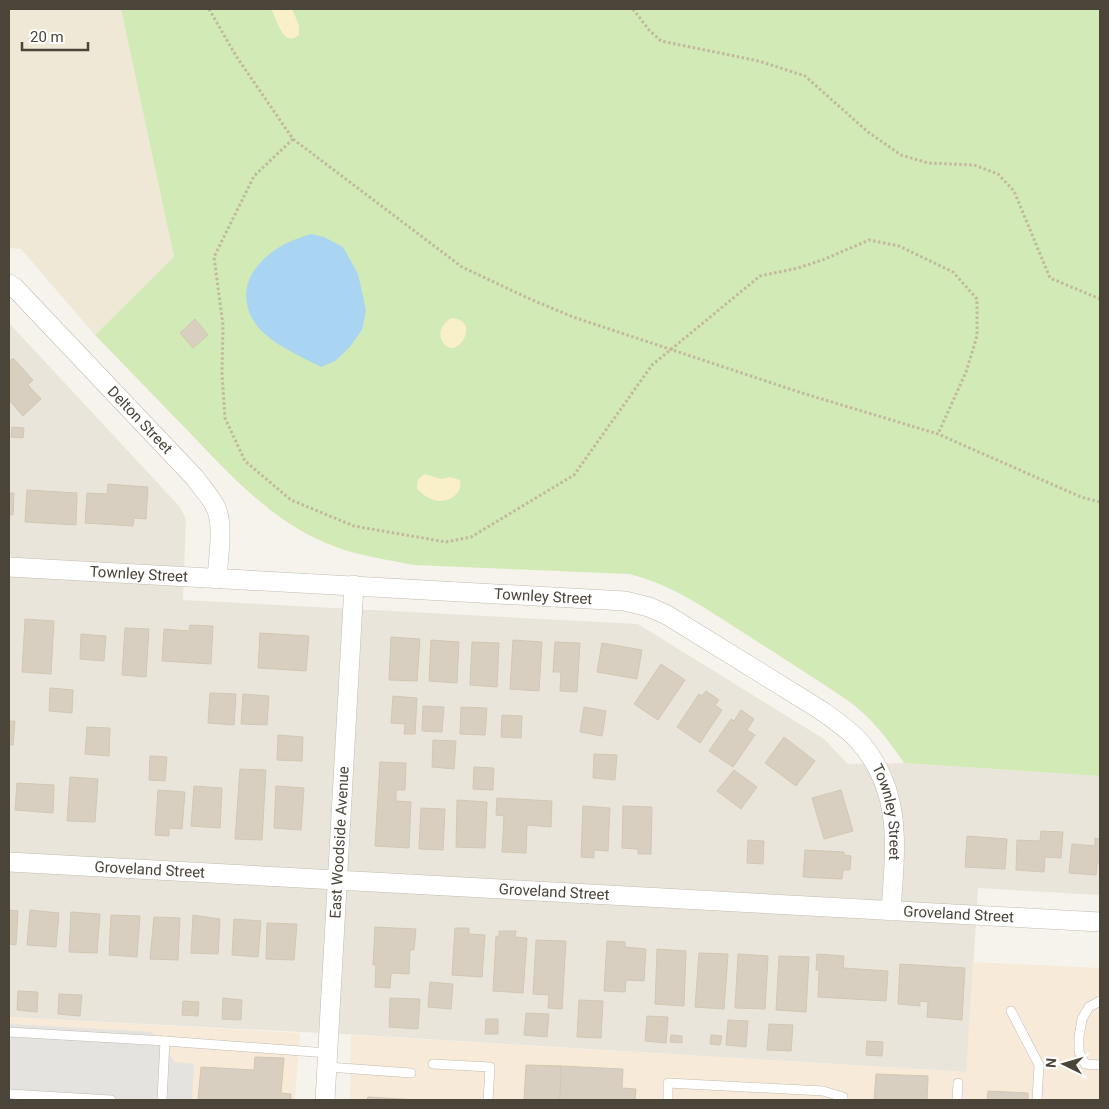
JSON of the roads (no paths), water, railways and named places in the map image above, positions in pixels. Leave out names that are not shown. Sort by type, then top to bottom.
[{"type":"street","name":"Delton Street","points":[[9,284],[14,287],[195,478],[215,505],[219,517],[220,532],[217,579]]},
{"type":"street","name":"Townley Street","points":[[9,567],[625,601],[649,606],[779,683],[834,719],[858,739],[881,774],[889,795],[894,819],[895,842],[891,911]]},
{"type":"street","name":"East Woodside Avenue","points":[[326,1100],[354,585]]},
{"type":"street","name":"Groveland Street","points":[[9,862],[1100,922]]},
{"type":"lane","points":[[1100,1001],[1089,1007],[1082,1019],[1079,1052],[1085,1064],[1100,1065]]},
{"type":"lane","points":[[1011,1011],[1039,1065],[1037,1100]]},
{"type":"lane","points":[[9,1032],[165,1041],[328,1060],[411,1073]]},
{"type":"lane","points":[[162,1100],[165,1041]]},
{"type":"lane","points":[[433,1064],[490,1067],[488,1100]]},
{"type":"lane","points":[[668,1100],[668,1083],[823,1091],[843,1098],[843,1100]]},
{"type":"lane","points":[[957,1100],[958,1083]]},
{"type":"lane","points":[[9,1094],[111,1100]]},
{"type":"water","points":[[311,234],[324,237],[343,247],[358,274],[366,310],[362,330],[349,348],[335,361],[321,367],[284,348],[265,334],[252,317],[246,298],[250,279],[262,261],[285,244]]}]
